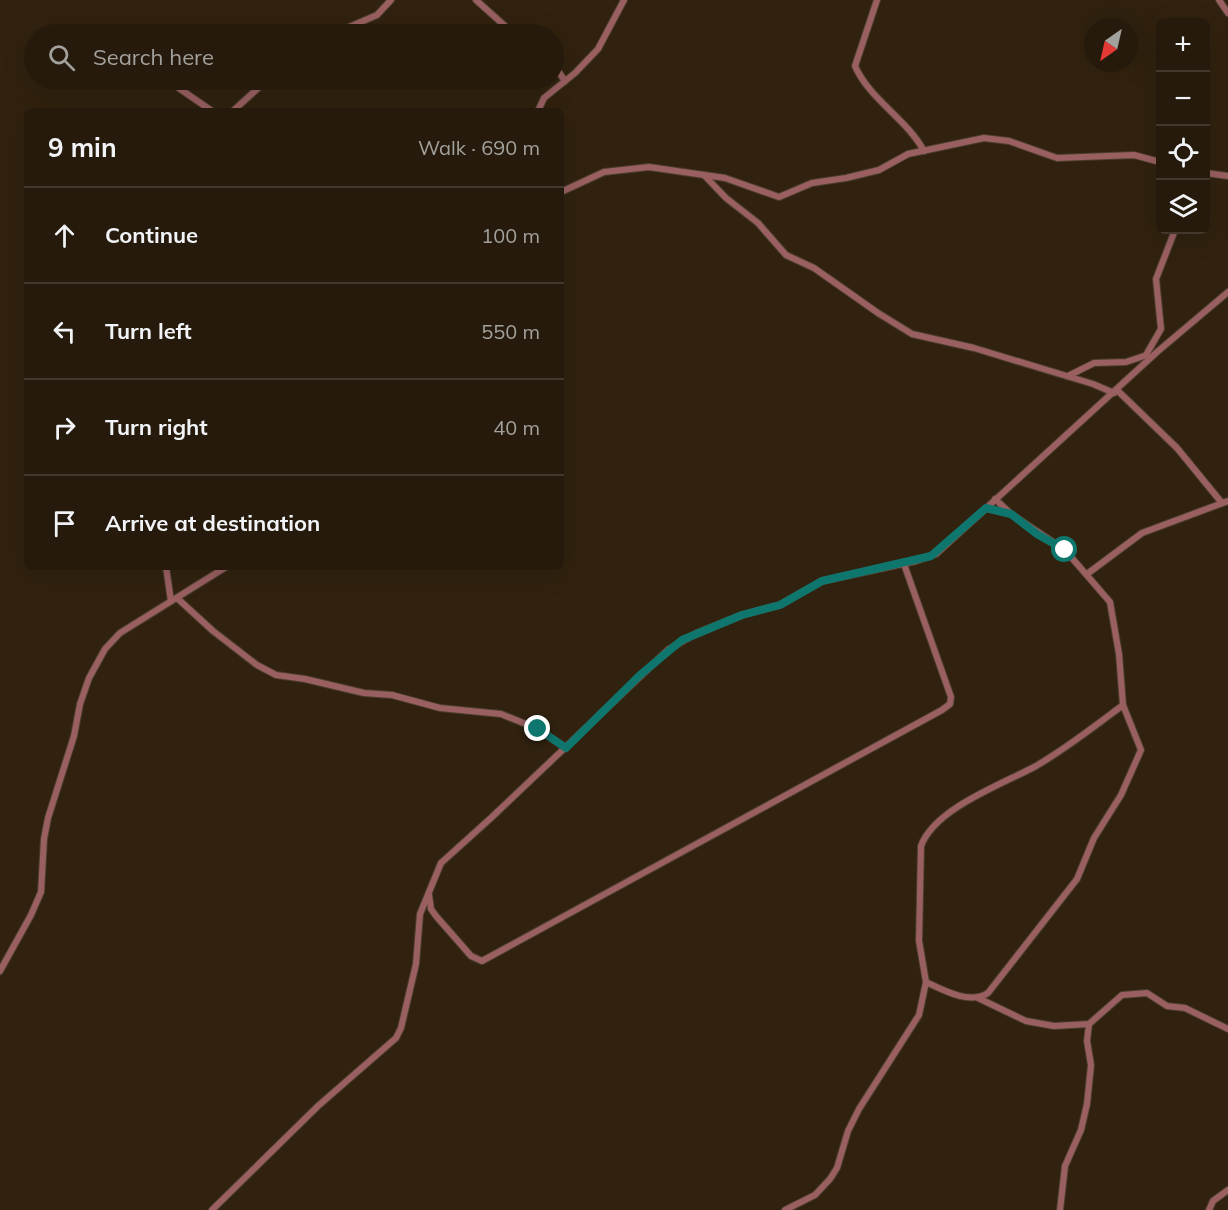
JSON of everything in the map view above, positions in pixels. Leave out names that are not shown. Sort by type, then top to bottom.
[{"type":"street","points":[[356,24],[377,15],[392,0]]},
{"type":"street","points":[[476,0],[503,24]]},
{"type":"street","points":[[565,81],[598,49],[624,0]]},
{"type":"street","points":[[877,0],[855,66],[871,92],[911,132],[924,151]]},
{"type":"street","points":[[1219,0],[1228,14]]},
{"type":"street","points":[[182,90],[208,108]]},
{"type":"street","points":[[236,108],[256,90]]},
{"type":"street","points":[[539,108],[544,98],[554,90]]},
{"type":"street","points":[[564,190],[592,176],[628,167],[649,166],[736,181],[779,197],[813,183],[879,170],[903,156],[972,140],[995,138],[1057,158],[1134,155],[1156,161]]},
{"type":"street","points":[[704,174],[726,198],[758,223],[786,255],[814,268],[912,334],[974,348],[1115,392],[1177,448],[1225,502],[1142,533],[1088,574]]},
{"type":"street","points":[[1210,174],[1228,176]]},
{"type":"street","points":[[1146,355],[1161,329],[1156,279],[1173,234]]},
{"type":"street","points":[[212,1210],[318,1106],[396,1038],[401,1028],[416,964],[420,914],[443,860],[566,748],[640,675],[682,640],[742,615],[780,605],[822,581],[904,564],[936,554],[1157,352],[1228,292]]},
{"type":"street","points":[[1068,376],[1094,363],[1126,362],[1157,352]]},
{"type":"street","points":[[978,998],[991,989],[1070,890],[1083,870],[1094,838],[1122,795],[1141,750],[1123,705],[1114,613],[1110,602],[1065,550],[1037,534],[995,499]]},
{"type":"street","points":[[986,508],[1011,514]]},
{"type":"street","points":[[429,892],[431,909],[436,916],[471,956],[482,961],[942,710],[950,704],[951,697],[904,564]]},
{"type":"street","points":[[167,570],[174,599],[257,665],[276,675],[305,679],[364,693],[392,695],[440,708],[501,714],[538,729],[566,748]]},
{"type":"street","points":[[0,971],[41,892],[44,838],[48,818],[65,767],[89,678],[113,638],[221,570]]},
{"type":"street","points":[[785,1210],[815,1195],[837,1168],[848,1131],[859,1109],[919,1015],[926,982],[919,940],[921,846],[924,838],[932,829],[979,793],[1036,766],[1123,705]]},
{"type":"street","points":[[926,982],[952,994],[978,998],[1008,1014],[1042,1025],[1089,1024]]},
{"type":"street","points":[[1060,1210],[1065,1166],[1081,1130],[1087,1104],[1091,1065],[1087,1035],[1089,1024],[1117,998],[1141,993],[1151,995],[1171,1008],[1185,1008],[1228,1029]]},
{"type":"street","points":[[1209,1210],[1213,1201],[1228,1190]]},
{"type":"route","points":[[538,729],[566,748],[640,675],[682,640],[750,612],[780,605],[822,581],[884,569],[936,554],[986,508],[1011,514],[1037,534],[1065,550]]}]
